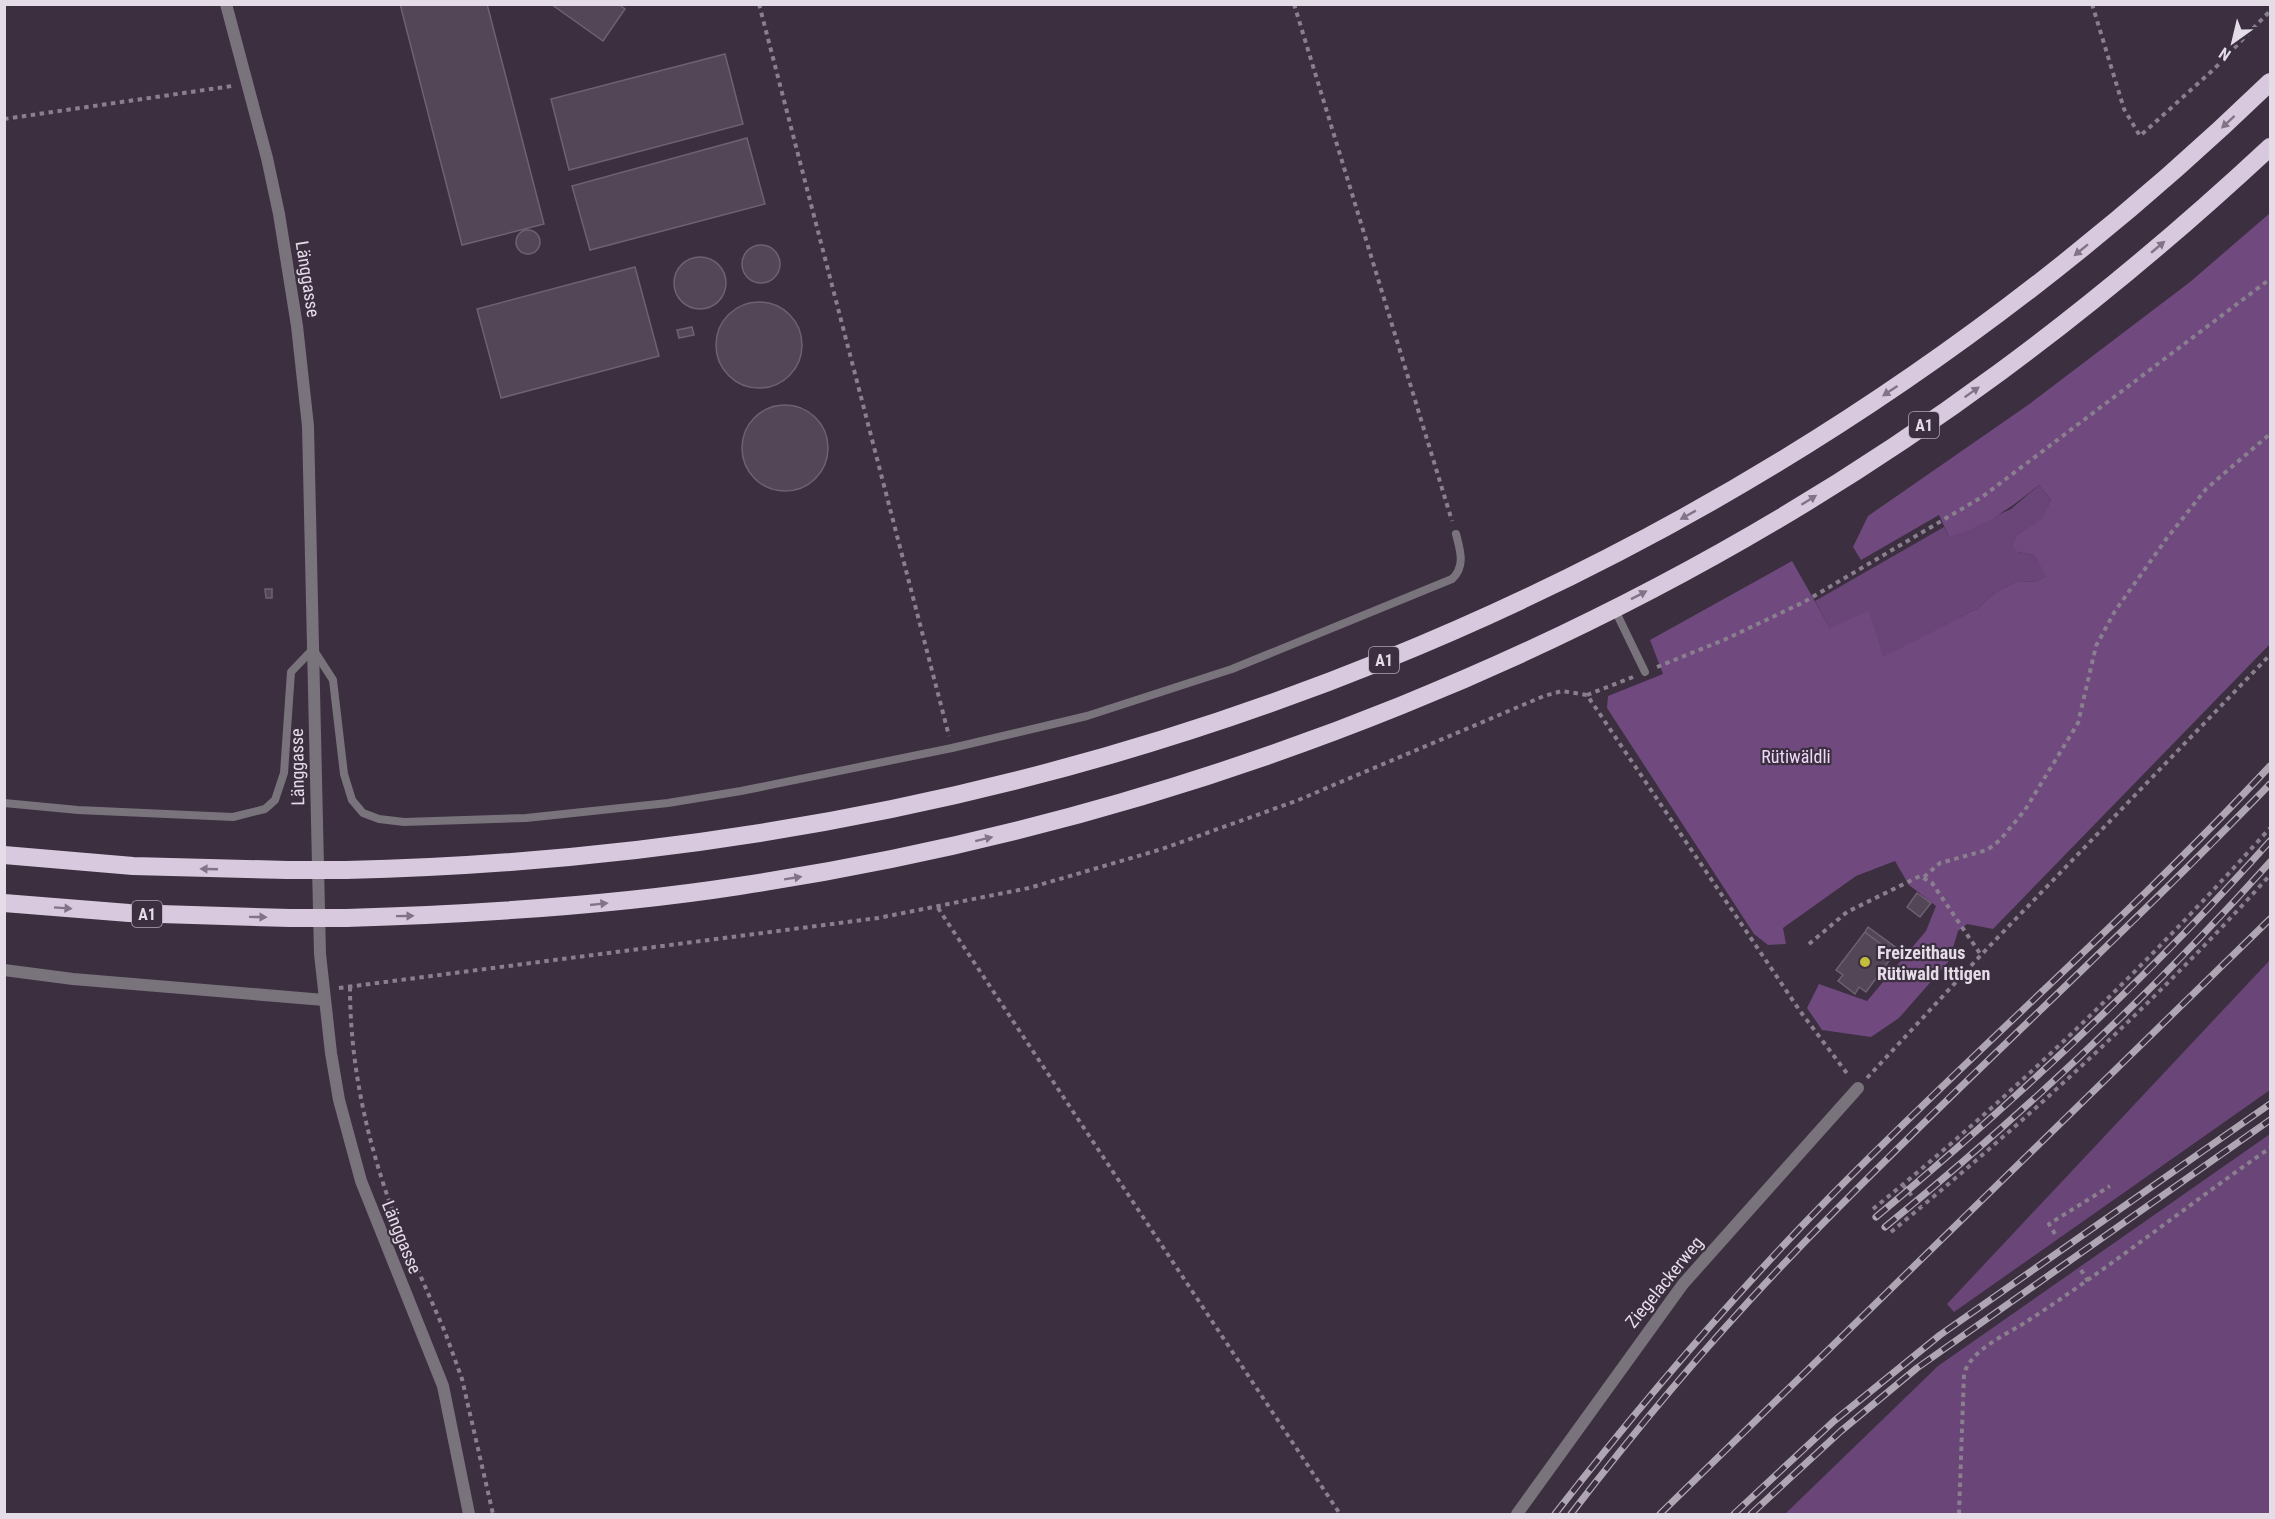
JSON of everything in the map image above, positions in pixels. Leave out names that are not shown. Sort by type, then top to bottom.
[{"type":"highway","name":"A1","points":[[4,855],[133,866],[346,870],[434,868],[639,851],[747,837],[883,813],[1042,775],[1181,734],[1297,694],[1406,652],[1545,589],[1667,527],[1772,467],[1869,405],[1968,337],[2059,268],[2199,150],[2271,82]]},
{"type":"highway","name":"A1","points":[[4,903],[129,913],[346,918],[543,909],[682,894],[826,872],[968,843],[1140,797],[1309,741],[1480,672],[1614,608],[1794,509],[1971,393],[2090,303],[2181,228],[2271,147]]},
{"type":"street","name":"Länggasse","points":[[226,4],[279,214],[297,326],[308,426],[319,921],[324,1000],[339,1100],[353,1155],[387,1251],[443,1386],[469,1515]]},
{"type":"street","points":[[4,969],[73,979],[324,1000]]},
{"type":"street","name":"Ziegelackerweg","points":[[1517,1515],[1588,1413],[1683,1284],[1858,1088]]},
{"type":"lane","points":[[4,803],[108,812],[234,817],[265,809],[276,800],[284,773],[291,672],[313,649],[333,680],[344,774],[352,800],[363,813],[389,821],[526,818],[668,803],[741,791],[952,748],[1087,717],[1168,692],[1452,579],[1460,568],[1456,534]]},
{"type":"lane","points":[[1614,608],[1645,672]]},
{"type":"path","points":[[759,4],[952,748]]},
{"type":"path","points":[[1294,4],[1456,534]]},
{"type":"path","points":[[2092,4],[2124,109],[2140,136],[2214,69],[2271,11]]},
{"type":"path","points":[[229,76],[235,97]]},
{"type":"path","points":[[4,119],[247,83]]},
{"type":"path","points":[[1587,696],[1726,639],[1804,602],[1982,497],[2073,431],[2271,279]]},
{"type":"path","points":[[1809,944],[1847,912],[1882,897],[1906,881],[1924,877],[1940,863],[1987,850],[2005,835],[2025,810],[2078,723],[2096,646],[2115,611],[2200,496],[2225,471],[2271,434]]},
{"type":"path","points":[[393,1211],[373,1152],[354,1066],[350,1036],[350,987],[626,949],[847,923],[938,908],[1029,888],[1161,849],[1354,778],[1544,696],[1571,691],[1587,696],[1800,1011],[1858,1088],[1981,955],[2271,655]]},
{"type":"path","points":[[1873,1209],[2003,1098],[2101,1006],[2190,916],[2271,828]]},
{"type":"path","points":[[1891,1232],[1988,1151],[2114,1036],[2271,875]]},
{"type":"path","points":[[1924,877],[1936,888],[1981,955]]},
{"type":"path","points":[[938,908],[1340,1515]]},
{"type":"path","points":[[1959,1515],[1964,1374],[1967,1365],[1987,1347],[2088,1281],[2271,1148]]},
{"type":"path","points":[[1903,1185],[1921,1207]]},
{"type":"path","points":[[2055,1234],[2049,1224],[2110,1186]]},
{"type":"path","points":[[406,1243],[446,1332],[462,1379],[493,1515]]},
{"type":"path","points":[[2081,1270],[2088,1281]]},
{"type":"shaded area","points":[[2039,485],[2051,500],[2042,520],[2017,535],[2018,552],[2034,555],[2048,577],[2035,582],[2018,581],[1997,591],[1978,608],[1883,658],[1830,628],[1815,601],[1944,527],[1949,537],[2011,509]]},
{"type":"shaded area","points":[[2270,960],[2270,1090],[1954,1312],[1947,1304]]},
{"type":"shaded area","points":[[2270,1134],[2270,1514],[1785,1514],[1938,1366]]},
{"type":"green space","name":"Rütiwäldli","points":[[2270,213],[2270,644],[1993,929],[1967,924],[1958,931],[1949,961],[1899,1018],[1871,1037],[1822,1030],[1807,1008],[1819,984],[1867,1001],[1926,931],[1936,906],[1909,885],[1895,861],[1856,876],[1783,928],[1786,944],[1768,945],[1754,934],[1607,708],[1608,696],[1663,674],[1650,640],[1792,561],[1830,628],[1869,611],[1883,657],[1978,608],[1997,591],[2018,581],[2035,582],[2047,577],[2034,555],[2018,552],[2013,547],[2017,535],[2042,519],[2051,500],[2039,485],[1997,516],[1949,537],[1939,515],[1861,560],[1853,547],[1868,516],[2028,405],[2190,282]]},
{"type":"building","points":[[400,4],[487,4],[544,224],[462,245]]},
{"type":"building","points":[[551,4],[618,4],[625,9],[603,41]]},
{"type":"building","points":[[725,54],[743,124],[569,170],[551,99]]},
{"type":"building","points":[[747,138],[765,204],[590,250],[572,186]]},
{"type":"building","points":[[528,230],[533,231],[539,237],[539,247],[533,253],[528,254],[523,253],[517,247],[516,242],[517,237],[523,231]]},
{"type":"building","points":[[761,245],[774,251],[780,264],[774,277],[761,283],[748,277],[742,264],[748,251]]},
{"type":"building","points":[[700,257],[710,259],[718,265],[724,273],[726,283],[724,293],[718,301],[710,307],[700,309],[690,307],[682,301],[676,293],[674,283],[676,273],[682,265],[690,259]]},
{"type":"building","points":[[635,267],[659,356],[501,398],[477,309]]},
{"type":"building","points":[[759,302],[783,309],[795,321],[802,345],[795,369],[783,381],[759,388],[735,381],[723,369],[716,345],[723,321],[735,309]]},
{"type":"building","points":[[692,327],[694,335],[679,338],[677,330]]},
{"type":"building","points":[[785,405],[809,412],[821,424],[828,448],[821,472],[809,484],[785,491],[761,484],[749,472],[742,448],[749,424],[761,412]]},
{"type":"building","points":[[265,589],[272,589],[272,598],[266,598]]},
{"type":"building","points":[[1917,893],[1931,903],[1920,917],[1907,907]]},
{"type":"building","points":[[1868,927],[1898,949],[1894,954],[1865,932]]},
{"type":"building","name":"Freizeithaus Rütiwald Ittigen","points":[[1865,932],[1894,954],[1866,992],[1859,987],[1855,994],[1838,981],[1843,975],[1836,970]]},
{"type":"railway","points":[[1555,1514],[1687,1353],[1791,1237],[1882,1145],[2162,877],[2270,766]]},
{"type":"railway","points":[[1571,1514],[1699,1357],[1802,1244],[2270,784]]},
{"type":"railway","points":[[1876,1217],[1980,1128],[2080,1036],[2177,941],[2270,841]]},
{"type":"railway","points":[[1885,1227],[1936,1185],[2085,1052],[2179,959],[2270,862]]},
{"type":"railway","points":[[1660,1514],[2270,919]]},
{"type":"railway","points":[[1734,1514],[1834,1421],[1940,1335],[2270,1104]]},
{"type":"railway","points":[[1751,1514],[1841,1431],[1917,1368],[2270,1120]]},
{"type":"place","name":"Freizeithaus Rütiwald Ittigen","points":[[1865,962]]}]
